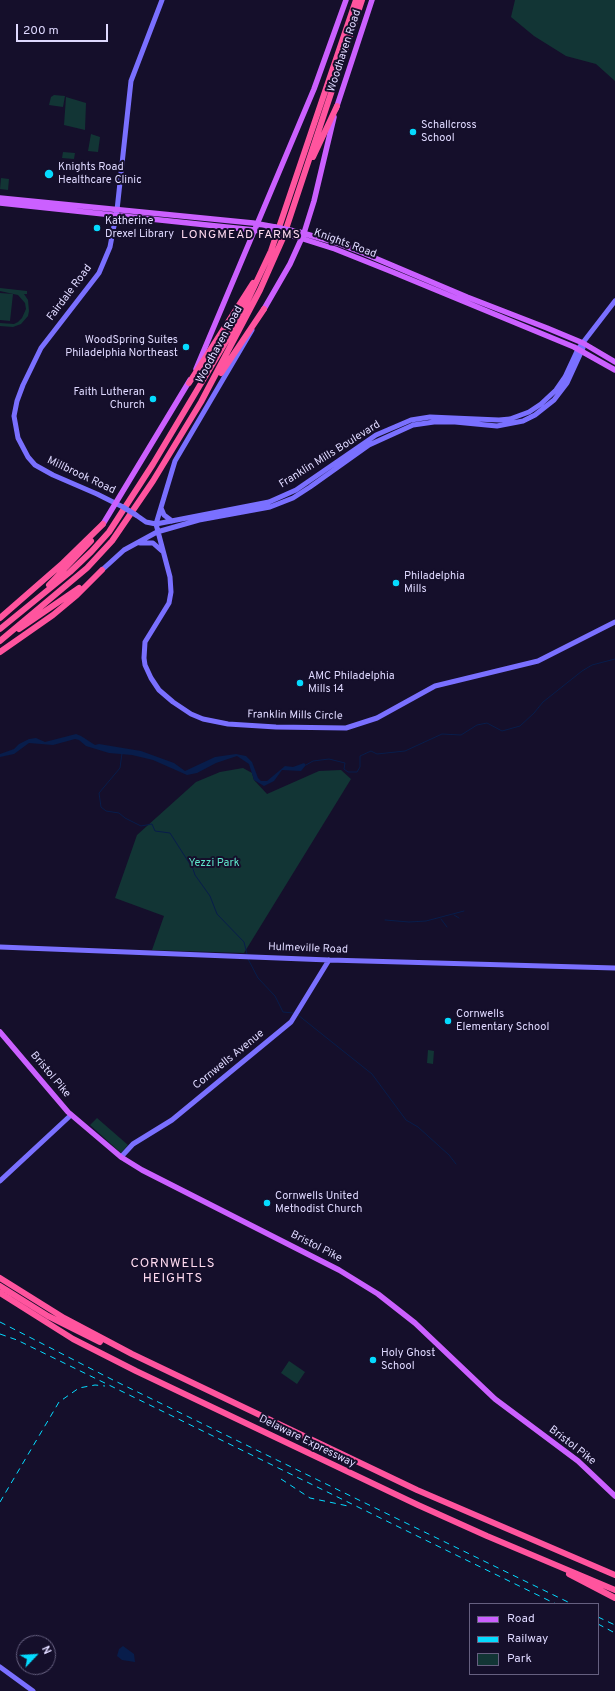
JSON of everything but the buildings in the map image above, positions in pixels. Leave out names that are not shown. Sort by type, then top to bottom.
[{"type":"highway","name":"Woodhaven Road","points":[[0,628],[24,610],[82,561],[102,540],[119,518],[237,323],[257,284],[274,240],[356,0]]},
{"type":"highway","name":"Woodhaven Road","points":[[0,642],[87,568],[112,541],[153,481],[201,402],[260,290],[283,238],[362,0]]},
{"type":"highway","points":[[300,188],[337,106]]},
{"type":"highway","points":[[189,383],[250,288],[274,240]]},
{"type":"highway","points":[[201,402],[264,309]]},
{"type":"highway","points":[[24,610],[78,556],[99,532],[103,524]]},
{"type":"highway","points":[[0,618],[63,563],[103,524]]},
{"type":"highway","points":[[0,642],[70,595],[102,570]]},
{"type":"highway","points":[[0,652],[52,615],[77,595],[102,570]]},
{"type":"highway","name":"Delaware Expressway","points":[[0,1278],[84,1329],[416,1490],[615,1574]]},
{"type":"highway","points":[[0,1286],[70,1327],[163,1372],[184,1378]]},
{"type":"highway","name":"Delaware Expressway","points":[[0,1293],[73,1339],[136,1371],[418,1506],[615,1590]]},
{"type":"highway","points":[[547,1561],[615,1598]]},
{"type":"highway","points":[[590,1564],[615,1570]]},
{"type":"main road","name":"Woodhaven Road","points":[[103,524],[120,505],[189,383],[316,86],[346,0]]},
{"type":"main road","name":"Woodhaven Road","points":[[264,309],[290,264],[300,235],[337,106],[372,0]]},
{"type":"main road","name":"Knights Road","points":[[0,198],[117,213]]},
{"type":"main road","name":"Knights Road","points":[[0,203],[256,227],[337,243],[583,343],[615,362]]},
{"type":"main road","name":"Knights Road","points":[[300,235],[580,350],[615,370]]},
{"type":"main road","name":"Bristol Pike","points":[[0,1032],[71,1115],[121,1157],[142,1170],[339,1270],[376,1292],[419,1326],[495,1399],[583,1466],[615,1496]]},
{"type":"street","name":"Fairdale Road","points":[[15,429],[14,416],[17,401],[30,369],[41,348],[99,273],[110,247],[117,213],[131,81],[162,0]]},
{"type":"street","points":[[580,350],[583,343],[615,301]]},
{"type":"street","name":"Woodhaven Road","points":[[156,524],[175,461],[240,354],[264,309]]},
{"type":"street","name":"Franklin Mills Boulevard","points":[[156,524],[276,500],[302,486],[351,450],[376,435],[411,420],[430,416],[499,420],[510,419],[529,412],[546,401],[556,390],[580,350]]},
{"type":"street","name":"Franklin Mills Boulevard","points":[[157,532],[199,520],[274,505],[310,488],[369,445],[412,425],[434,422],[455,422],[497,426],[523,421],[535,415],[554,400],[567,383],[580,350]]},
{"type":"street","name":"Millbrook Road","points":[[15,429],[22,446],[35,465],[53,475],[120,505],[146,522],[156,524]]},
{"type":"street","points":[[161,506],[164,515],[173,521]]},
{"type":"street","name":"Franklin Mills Circle","points":[[156,524],[170,577],[171,598],[145,642],[145,664],[151,678],[159,690],[182,709],[203,719],[228,724],[276,727],[346,728],[377,718],[435,686],[538,661],[615,622]]},
{"type":"street","points":[[102,570],[133,545],[157,532]]},
{"type":"street","points":[[133,545],[150,542],[157,545],[163,552]]},
{"type":"street","name":"Hulmeville Road","points":[[0,947],[329,960],[615,968]]},
{"type":"street","name":"Cornwells Avenue","points":[[121,1157],[136,1142],[172,1120],[286,1026],[297,1014],[329,960]]},
{"type":"street","points":[[0,1181],[71,1115]]},
{"type":"street","points":[[0,1667],[33,1691]]},
{"type":"green space","points":[[515,0],[615,0],[615,81],[596,64],[566,56],[534,36],[511,17]]},
{"type":"green space","points":[[54,95],[65,96],[63,107],[49,105],[51,97]]},
{"type":"green space","points":[[66,97],[86,103],[85,130],[64,125]]},
{"type":"green space","points":[[91,134],[100,137],[98,152],[88,151]]},
{"type":"green space","points":[[63,152],[75,153],[74,159],[62,158]]},
{"type":"green space","points":[[1,178],[9,179],[8,190],[0,189]]},
{"type":"green space","points":[[0,288],[27,291],[27,294],[24,294],[28,300],[29,311],[28,316],[21,324],[13,327],[0,326],[0,323],[14,324],[18,322],[22,318],[26,309],[25,303],[18,295],[0,291]]},
{"type":"green space","points":[[0,293],[13,294],[10,321],[0,320]]},
{"type":"green space","name":"Yezzi Park","points":[[243,768],[252,773],[254,780],[267,794],[319,771],[341,770],[351,779],[244,953],[152,950],[164,916],[115,898],[137,835],[196,782],[220,772]]},
{"type":"green space","points":[[493,1009],[499,1016],[495,1021],[487,1013]]},
{"type":"green space","points":[[428,1050],[434,1051],[433,1064],[427,1063]]},
{"type":"green space","points":[[97,1118],[128,1145],[121,1153],[90,1125]]},
{"type":"green space","points":[[289,1361],[305,1372],[297,1384],[281,1373]]},
{"type":"water","points":[[76,734],[95,745],[99,744],[141,751],[174,763],[185,771],[215,757],[236,754],[246,756],[252,762],[258,778],[261,781],[267,781],[285,766],[293,767],[304,763],[306,765],[301,771],[282,770],[274,781],[264,786],[254,780],[249,764],[237,756],[216,763],[197,773],[187,775],[153,760],[132,755],[109,753],[86,746],[79,740],[75,739],[53,745],[29,743],[14,754],[0,757],[0,754],[14,749],[19,744],[29,739],[36,738],[45,742]]},
{"type":"water","points":[[123,1646],[134,1654],[135,1662],[122,1660],[117,1656],[119,1649]]},
{"type":"waterway","points":[[306,765],[313,761],[329,759],[345,763],[344,769],[348,772],[357,772],[360,767],[360,756],[371,751],[377,754],[405,751],[442,734],[461,735],[477,725],[487,723],[502,731],[520,726],[543,702],[582,671],[592,665],[615,659]]},
{"type":"waterway","points":[[122,753],[120,768],[99,793],[101,807],[106,811],[119,813],[125,818],[141,826],[152,824],[155,831],[170,833],[193,869],[195,875],[210,896],[217,914],[244,942],[247,954]]},
{"type":"waterway","points":[[385,920],[409,922],[426,921],[464,911]]},
{"type":"waterway","points":[[454,915],[459,918]]},
{"type":"waterway","points":[[441,919],[447,927]]},
{"type":"waterway","points":[[248,959],[258,978],[275,996],[283,1012],[293,1013]]},
{"type":"waterway","points":[[298,1015],[372,1074],[406,1120],[418,1127],[449,1155],[456,1164]]},
{"type":"railway","points":[[0,1322],[113,1380],[570,1603]]},
{"type":"railway","points":[[0,1334],[17,1340],[554,1603]]},
{"type":"railway","points":[[0,1502],[59,1402],[79,1388],[95,1385],[105,1386]]},
{"type":"railway","points":[[281,1479],[310,1498],[348,1506]]},
{"type":"railway","points":[[599,1617],[615,1625]]},
{"type":"railway","points":[[599,1625],[615,1633]]},
{"type":"place","name":"Schallcross School","points":[[413,132]]},
{"type":"place","name":"Knights Road Healthcare Clinic","points":[[49,174]]},
{"type":"place","name":"Katherine Drexel Library","points":[[97,228]]},
{"type":"place","name":"WoodSpring Suites Philadelphia Northeast","points":[[186,347]]},
{"type":"place","name":"Faith Lutheran Church","points":[[153,399]]},
{"type":"place","name":"Philadelphia Mills","points":[[396,583]]},
{"type":"place","name":"AMC Philadelphia Mills 14","points":[[300,683]]},
{"type":"place","name":"Cornwells Elementary School","points":[[448,1021]]},
{"type":"place","name":"Cornwells United Methodist Church","points":[[267,1203]]},
{"type":"place","name":"Holy Ghost School","points":[[373,1360]]},
{"type":"district","name":"LONGMEAD FARMS","points":[[241,236]]},
{"type":"district","name":"CORNWELLS HEIGHTS","points":[[173,1272]]}]
